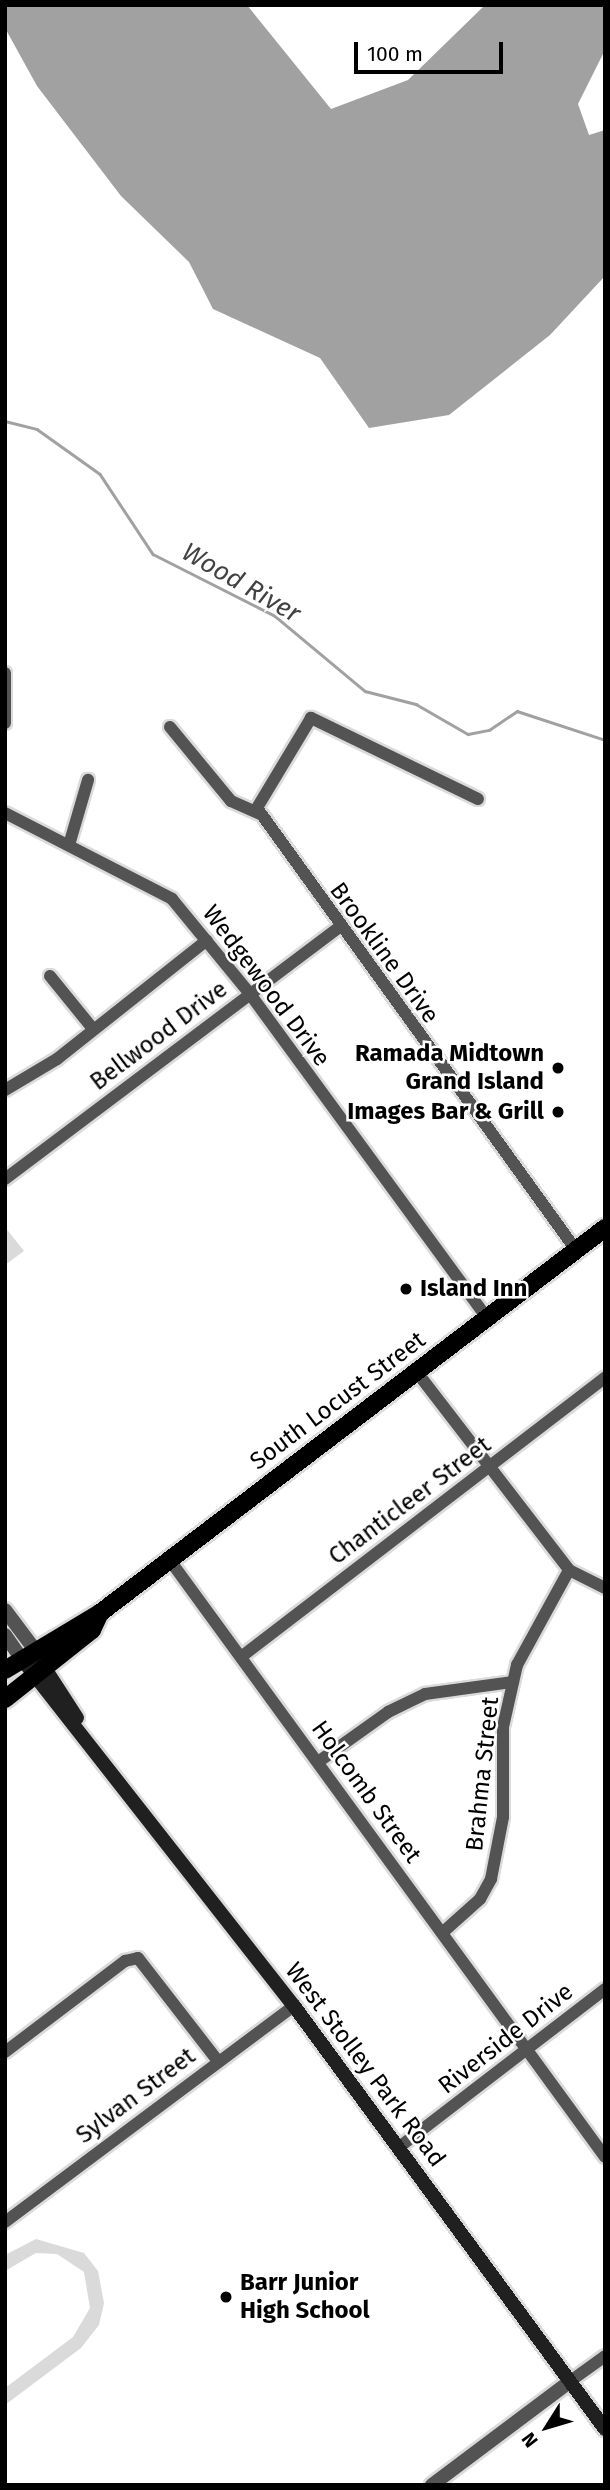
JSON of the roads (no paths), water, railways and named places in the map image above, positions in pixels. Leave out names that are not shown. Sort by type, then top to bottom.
[{"type":"main road","name":"South Locust Street","points":[[5,1670],[100,1613],[605,1228]]},
{"type":"main road","name":"South Locust Street","points":[[5,1699],[40,1675],[92,1630],[100,1613]]},
{"type":"main road","name":"West Stolley Park Road","points":[[28,1654],[40,1675],[83,1732],[294,2006],[605,2430]]},
{"type":"street","points":[[5,673],[5,723]]},
{"type":"street","points":[[170,727],[231,801],[260,814],[265,786],[311,718],[478,799]]},
{"type":"street","points":[[69,845],[88,780]]},
{"type":"street","name":"Wedgewood Drive","points":[[5,814],[172,899],[250,994],[487,1318]]},
{"type":"street","name":"Brookline Drive","points":[[260,814],[339,927],[576,1250]]},
{"type":"street","name":"Bellwood Drive","points":[[5,1179],[339,927]]},
{"type":"street","points":[[5,1090],[93,1029],[207,940]]},
{"type":"street","points":[[50,976],[93,1029]]},
{"type":"street","points":[[416,1371],[569,1570],[603,1585]]},
{"type":"street","name":"Chanticleer Street","points":[[241,1657],[605,1378]]},
{"type":"street","name":"Holcomb Street","points":[[169,1559],[605,2157]]},
{"type":"street","name":"Brahma Street","points":[[442,1933],[480,1899],[499,1850],[503,1727],[513,1682],[547,1601],[569,1570]]},
{"type":"street","points":[[5,1610],[28,1654]]},
{"type":"street","points":[[5,1635],[28,1654]]},
{"type":"street","points":[[318,1762],[388,1712],[425,1694],[513,1682]]},
{"type":"street","points":[[5,2052],[125,1961],[138,1958],[154,1974],[218,2061]]},
{"type":"street","name":"Riverside Drive","points":[[398,2148],[605,1989]]},
{"type":"street","name":"Sylvan Street","points":[[5,2222],[294,2006]]},
{"type":"street","points":[[432,2485],[605,2356]]},
{"type":"waterway","name":"Wood River","points":[[5,421],[37,429],[100,474],[153,554],[275,616],[365,691],[416,704],[468,734],[489,730],[517,711],[605,740]]},
{"type":"place","name":"Ramada Midtown Grand Island","points":[[558,1068]]},
{"type":"place","name":"Images Bar & Grill","points":[[558,1112]]},
{"type":"place","name":"Island Inn","points":[[406,1289]]},
{"type":"place","name":"Barr Junior High School","points":[[226,2297]]}]
